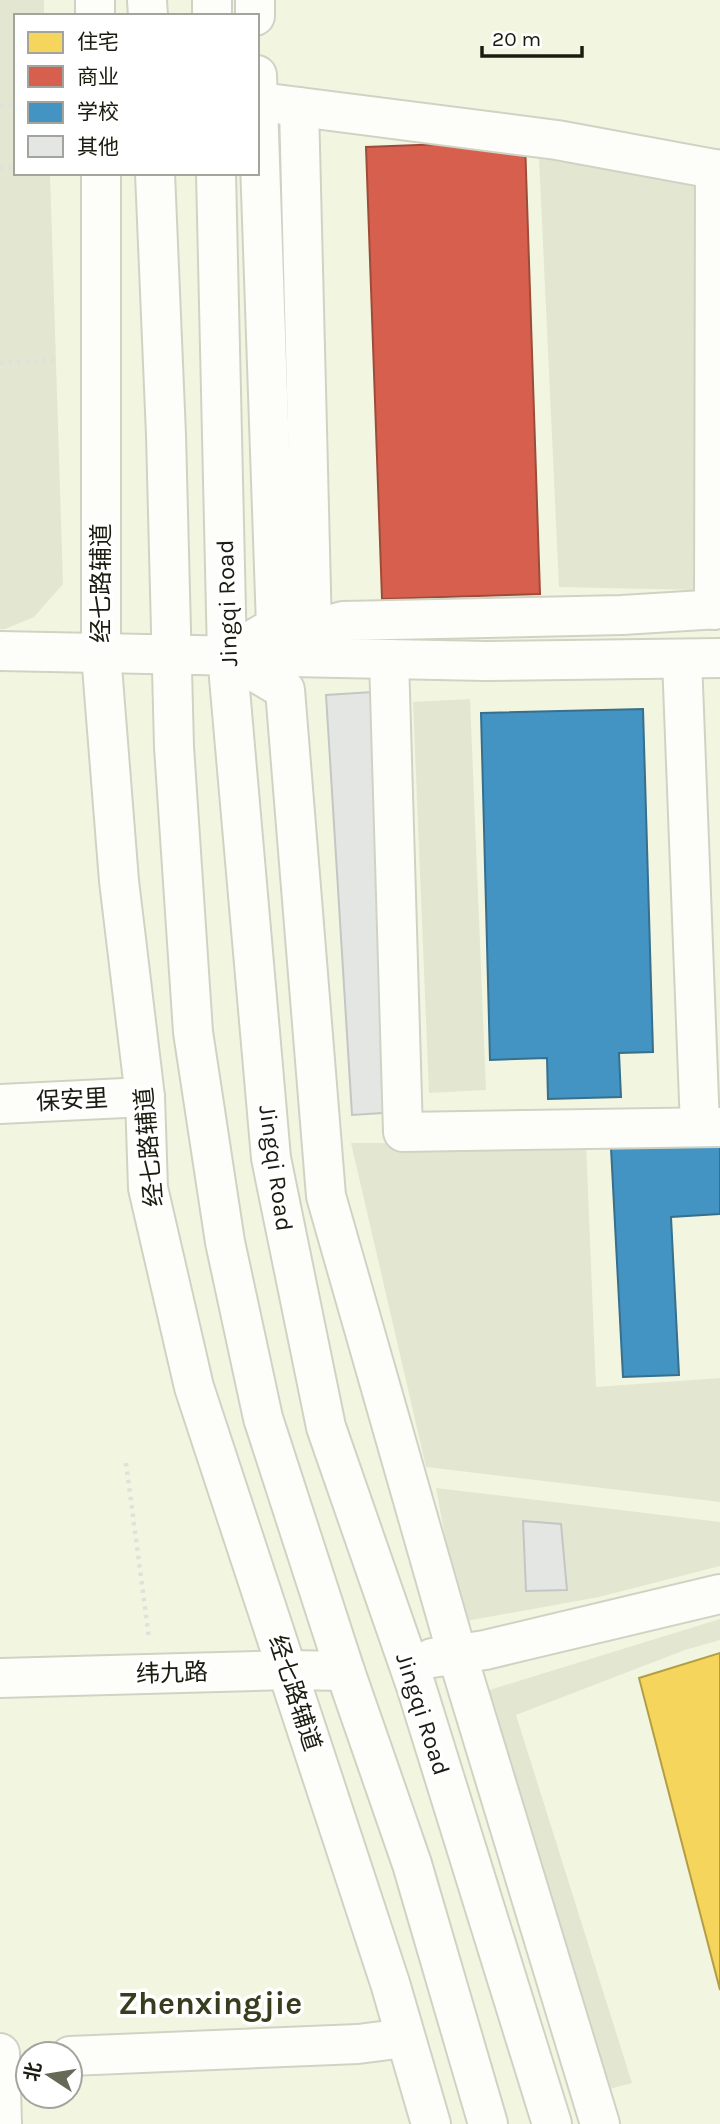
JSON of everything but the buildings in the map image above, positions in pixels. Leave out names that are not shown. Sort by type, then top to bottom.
[{"type":"street","points":[[228,655],[343,621],[622,615],[717,610],[717,170],[556,140],[259,102]]},
{"type":"street","points":[[299,107],[312,629]]},
{"type":"street","points":[[228,655],[276,626],[259,131]]},
{"type":"street","name":"经七路辅道","points":[[101,175],[101,654],[119,881],[145,1097],[148,1188],[194,1387],[288,1670],[430,2124]]},
{"type":"street","points":[[155,175],[174,747],[193,1032],[225,1242],[263,1418],[345,1671],[412,1864],[488,2124]]},
{"type":"street","name":"Jingqi Road","points":[[216,175],[228,655],[271,1158],[326,1427],[407,1662],[552,2124]]},
{"type":"street","points":[[0,651],[389,659],[720,658]]},
{"type":"street","points":[[228,655],[285,690],[326,1196],[457,1654],[600,2124]]},
{"type":"street","points":[[389,659],[403,1132],[710,1127],[682,659]]},
{"type":"street","name":"保安里","points":[[0,1104],[145,1097]]},
{"type":"street","points":[[407,1662],[457,1654],[720,1594]]},
{"type":"street","name":"纬九路","points":[[0,1678],[288,1670],[345,1671]]},
{"type":"street","points":[[84,2055],[358,2044],[405,2038]]},
{"type":"street","points":[[0,2053],[2,2124]]},
{"type":"path","points":[[0,363],[56,360]]},
{"type":"path","points":[[126,1463],[153,1674]]},
{"type":"green space","points":[[0,0],[44,0],[44,14],[14,14],[14,175],[50,175],[63,584],[34,617],[0,629]]},
{"type":"green space","points":[[539,158],[694,181],[697,590],[559,587]]},
{"type":"green space","points":[[470,699],[486,1090],[429,1093],[413,702]]},
{"type":"green space","points":[[351,1143],[586,1143],[596,1387],[720,1378],[720,1502],[426,1467]]},
{"type":"green space","points":[[436,1488],[720,1522],[720,1566],[599,1597],[461,1622]]},
{"type":"green space","points":[[720,1619],[720,1640],[685,1650],[516,1715],[632,2083],[602,2091],[486,1691]]},
{"type":"district","name":"Zhenxingjie","points":[[210,2003]]}]
